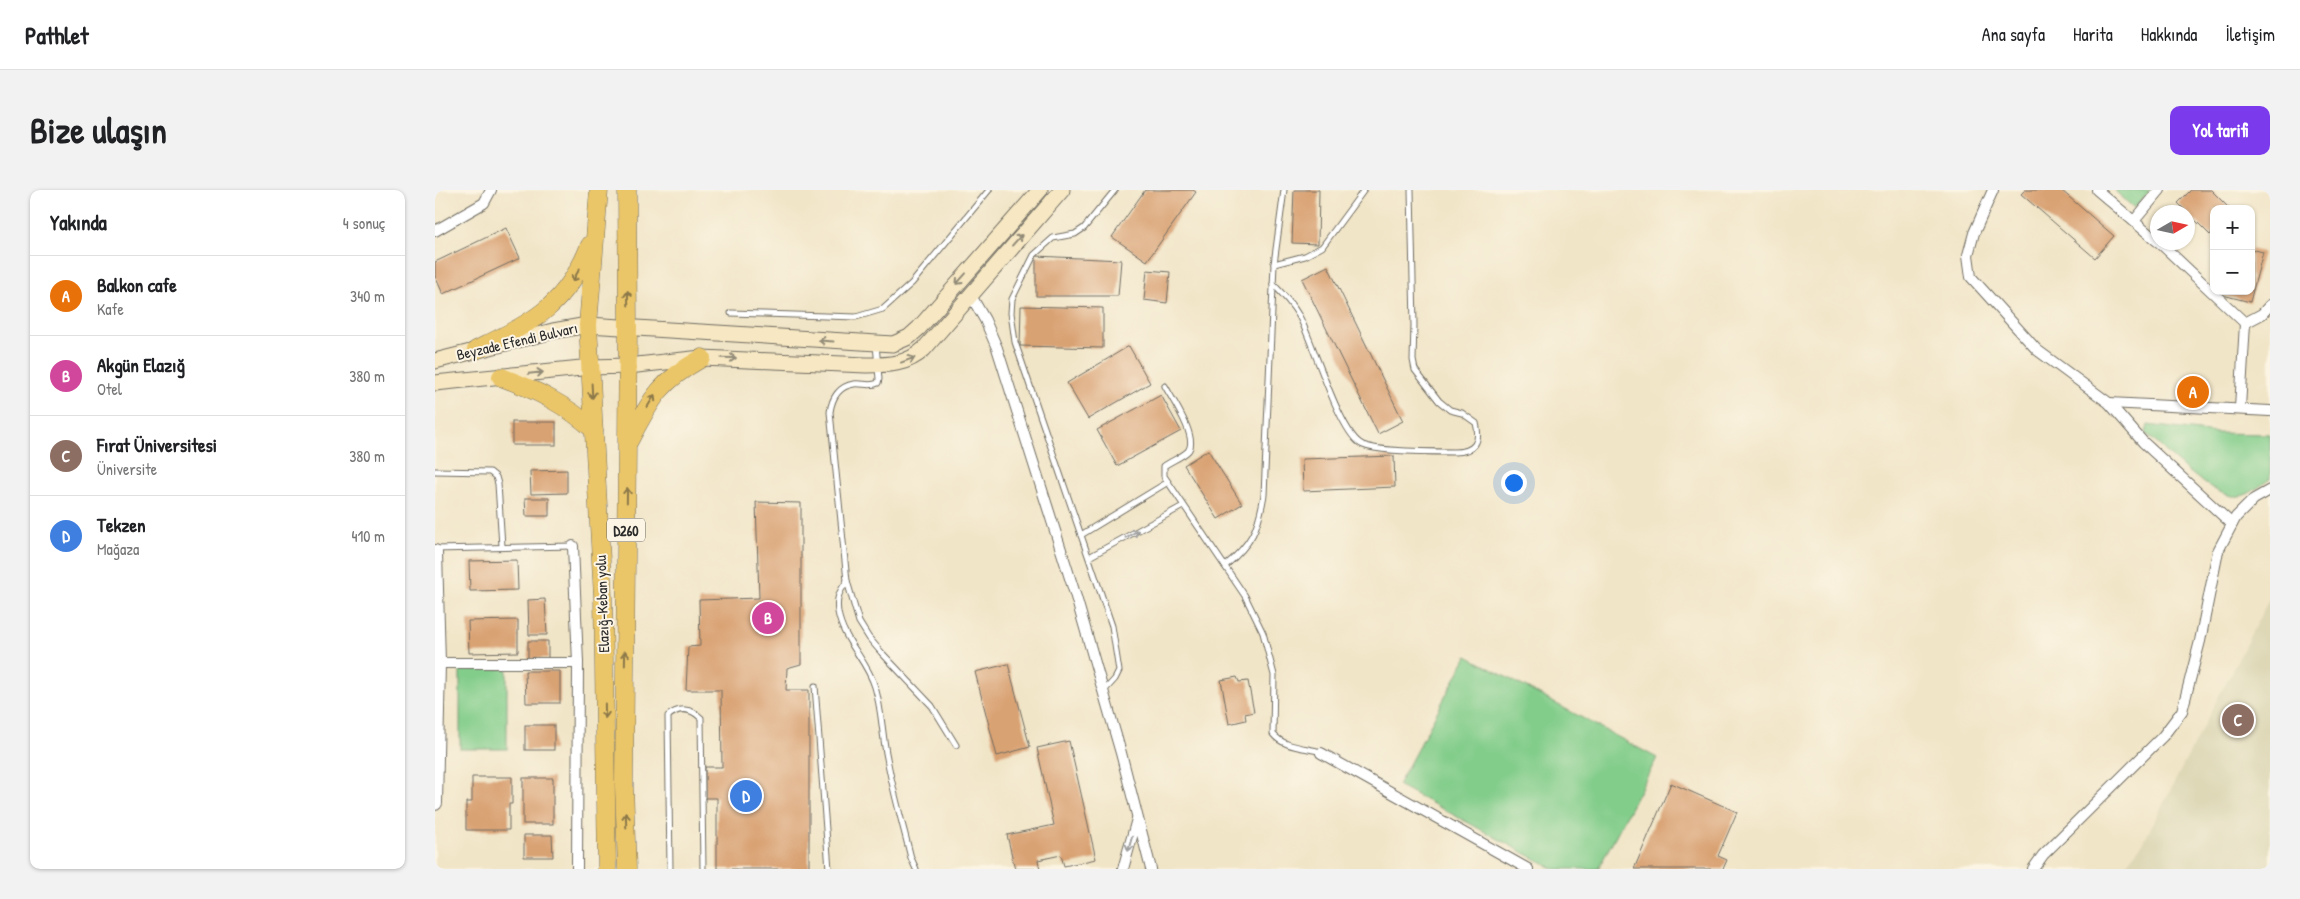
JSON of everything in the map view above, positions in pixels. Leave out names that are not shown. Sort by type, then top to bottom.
[{"type":"highway","name":"Elazığ-Keban yolu","points":[[599,190],[589,325],[603,597],[607,869]]},
{"type":"highway","name":"Elazığ-Keban yolu","points":[[627,190],[628,366],[624,786],[627,869]]},
{"type":"highway","points":[[476,350],[549,309],[575,278],[596,231]]},
{"type":"highway","points":[[627,444],[653,396],[670,377],[702,358]]},
{"type":"highway","points":[[501,377],[528,387],[565,406],[594,430]]},
{"type":"main road","name":"Beyzade Efendi Bulvarı","points":[[435,361],[553,331],[589,325],[876,343],[899,342],[914,332],[1040,190]]},
{"type":"main road","name":"Beyzade Efendi Bulvarı","points":[[435,383],[702,358],[879,365],[906,361],[916,357],[1062,190]]},
{"type":"street","points":[[435,231],[485,203],[491,190]]},
{"type":"street","points":[[1993,190],[1974,233],[1968,256],[1971,277],[2037,350],[2109,403],[2143,442],[2232,524]]},
{"type":"street","points":[[2097,190],[2150,235]]},
{"type":"street","points":[[2134,221],[2160,190]]},
{"type":"street","points":[[2167,250],[2245,323]]},
{"type":"street","points":[[970,294],[985,320],[1006,375],[1076,596],[1121,753],[1151,869]]},
{"type":"street","points":[[2245,323],[2262,314],[2270,305]]},
{"type":"street","points":[[2240,408],[2245,323]]},
{"type":"street","points":[[2109,403],[2240,408],[2270,411]]},
{"type":"street","points":[[2033,869],[2043,855],[2163,736],[2182,711],[2201,641],[2218,551],[2232,524],[2254,499],[2270,490]]},
{"type":"street","points":[[573,546],[578,663],[577,869]]},
{"type":"street","points":[[435,552],[438,663],[435,803]]},
{"type":"street","points":[[438,663],[578,663]]},
{"type":"street","points":[[1321,752],[1528,869]]},
{"type":"street","points":[[1123,869],[1137,818]]},
{"type":"lane","points":[[731,313],[856,317],[883,309],[912,283],[989,190]]},
{"type":"lane","points":[[1103,691],[1115,679],[1119,671],[1119,661],[1112,626],[1015,342],[1011,313],[1012,299],[1034,255],[1053,238],[1075,234],[1084,228],[1115,190]]},
{"type":"lane","points":[[1225,566],[1242,551],[1257,530],[1263,503],[1274,264],[1284,190]]},
{"type":"lane","points":[[1274,264],[1305,256],[1322,247],[1364,190]]},
{"type":"lane","points":[[1273,284],[1290,301],[1300,318],[1342,419],[1352,437],[1358,443],[1372,447],[1438,452],[1458,452],[1471,448],[1477,443],[1479,437],[1476,423],[1462,413],[1450,410],[1439,401],[1415,370],[1413,360],[1414,316],[1411,190]]},
{"type":"lane","points":[[876,343],[879,365],[878,383],[869,385],[855,384],[840,390],[834,397],[830,412],[847,581],[859,622],[869,638],[932,706],[956,745]]},
{"type":"lane","points":[[1165,386],[1189,432],[1191,444],[1188,451],[1164,466],[1164,476],[1245,596],[1263,633],[1274,675],[1273,734],[1279,741],[1287,744],[1321,752]]},
{"type":"lane","points":[[435,471],[490,472],[495,477],[498,484],[502,546]]},
{"type":"lane","points":[[1081,535],[1168,482]]},
{"type":"lane","points":[[1089,557],[1183,506]]},
{"type":"lane","points":[[435,548],[573,546]]},
{"type":"lane","points":[[847,581],[838,593],[839,615],[848,640],[868,671],[875,688],[887,760],[911,858],[916,869]]},
{"type":"lane","points":[[815,686],[829,869]]},
{"type":"lane","points":[[670,869],[668,716],[685,709],[697,714],[701,718],[703,869]]},
{"type":"shaded area","points":[[2270,597],[2270,869],[2122,869],[2143,843]]},
{"type":"green space","points":[[2114,190],[2151,190],[2134,208]]},
{"type":"green space","points":[[2148,425],[2216,433],[2270,434],[2270,479],[2248,494],[2240,496],[2217,491],[2190,473],[2146,433]]},
{"type":"green space","points":[[1467,656],[1657,758],[1598,869],[1554,869],[1398,785]]},
{"type":"green space","points":[[460,669],[507,669],[507,749],[460,749]]},
{"type":"building","points":[[1145,190],[1193,190],[1196,192],[1147,261],[1112,237]]},
{"type":"building","points":[[1294,190],[1319,190],[1318,244],[1292,243]]},
{"type":"building","points":[[2025,190],[2061,190],[2114,236],[2095,258],[2021,194]]},
{"type":"building","points":[[2191,190],[2211,190],[2226,205],[2210,205],[2210,235],[2195,220],[2195,205],[2180,205],[2178,203]]},
{"type":"building","points":[[506,228],[520,258],[443,294],[435,276],[435,262]]},
{"type":"building","points":[[2255,250],[2263,252],[2255,283]]},
{"type":"building","points":[[1036,256],[1121,260],[1118,296],[1036,296]]},
{"type":"building","points":[[1328,266],[1403,421],[1378,434],[1302,279]]},
{"type":"building","points":[[1147,270],[1170,272],[1167,303],[1144,300]]},
{"type":"building","points":[[2223,295],[2252,295],[2250,302]]},
{"type":"building","points":[[1021,306],[1103,308],[1103,348],[1020,346]]},
{"type":"building","points":[[1129,346],[1150,383],[1088,419],[1067,383]]},
{"type":"building","points":[[1161,395],[1181,431],[1117,466],[1097,430]]},
{"type":"building","points":[[512,422],[556,422],[556,445],[512,445]]},
{"type":"building","points":[[1208,450],[1242,504],[1218,519],[1184,465]]},
{"type":"building","points":[[1394,456],[1395,487],[1303,491],[1302,459]]},
{"type":"building","points":[[567,470],[567,493],[531,494],[530,471]]},
{"type":"building","points":[[525,498],[549,498],[549,516],[526,516]]},
{"type":"building","points":[[756,502],[801,503],[801,664],[787,668],[786,690],[809,690],[809,869],[717,869],[717,798],[705,798],[705,767],[722,767],[721,690],[686,690],[688,647],[700,646],[699,600],[759,598]]},
{"type":"building","points":[[517,560],[518,590],[470,591],[469,561]]},
{"type":"building","points":[[545,599],[547,635],[529,635],[528,600]]},
{"type":"building","points":[[518,620],[518,652],[469,653],[468,621]]},
{"type":"building","points":[[528,641],[548,641],[548,658],[528,659]]},
{"type":"building","points":[[1008,664],[1030,747],[997,756],[975,672]]},
{"type":"building","points":[[525,671],[560,671],[560,703],[526,703]]},
{"type":"building","points":[[1237,677],[1239,682],[1248,681],[1254,712],[1245,714],[1246,720],[1229,724],[1221,680]]},
{"type":"building","points":[[525,725],[554,725],[554,750],[525,750]]},
{"type":"building","points":[[1069,741],[1096,859],[1064,866],[1061,855],[1038,860],[1040,869],[1015,869],[1007,835],[1054,825],[1037,748]]},
{"type":"building","points":[[472,777],[512,777],[512,804],[509,804],[509,830],[466,830],[466,802],[472,802]]},
{"type":"building","points":[[523,778],[553,778],[553,824],[523,824]]},
{"type":"building","points":[[1671,783],[1737,812],[1718,856],[1727,860],[1723,869],[1634,869]]},
{"type":"building","points":[[524,835],[552,835],[553,857],[524,857]]},
{"type":"place","name":"Balkon cafe","points":[[2193,392]]},
{"type":"place","name":"Akgün Elazığ","points":[[768,618]]},
{"type":"place","name":"Fırat Üniversitesi","points":[[2238,720]]},
{"type":"place","name":"Tekzen","points":[[746,796]]}]
